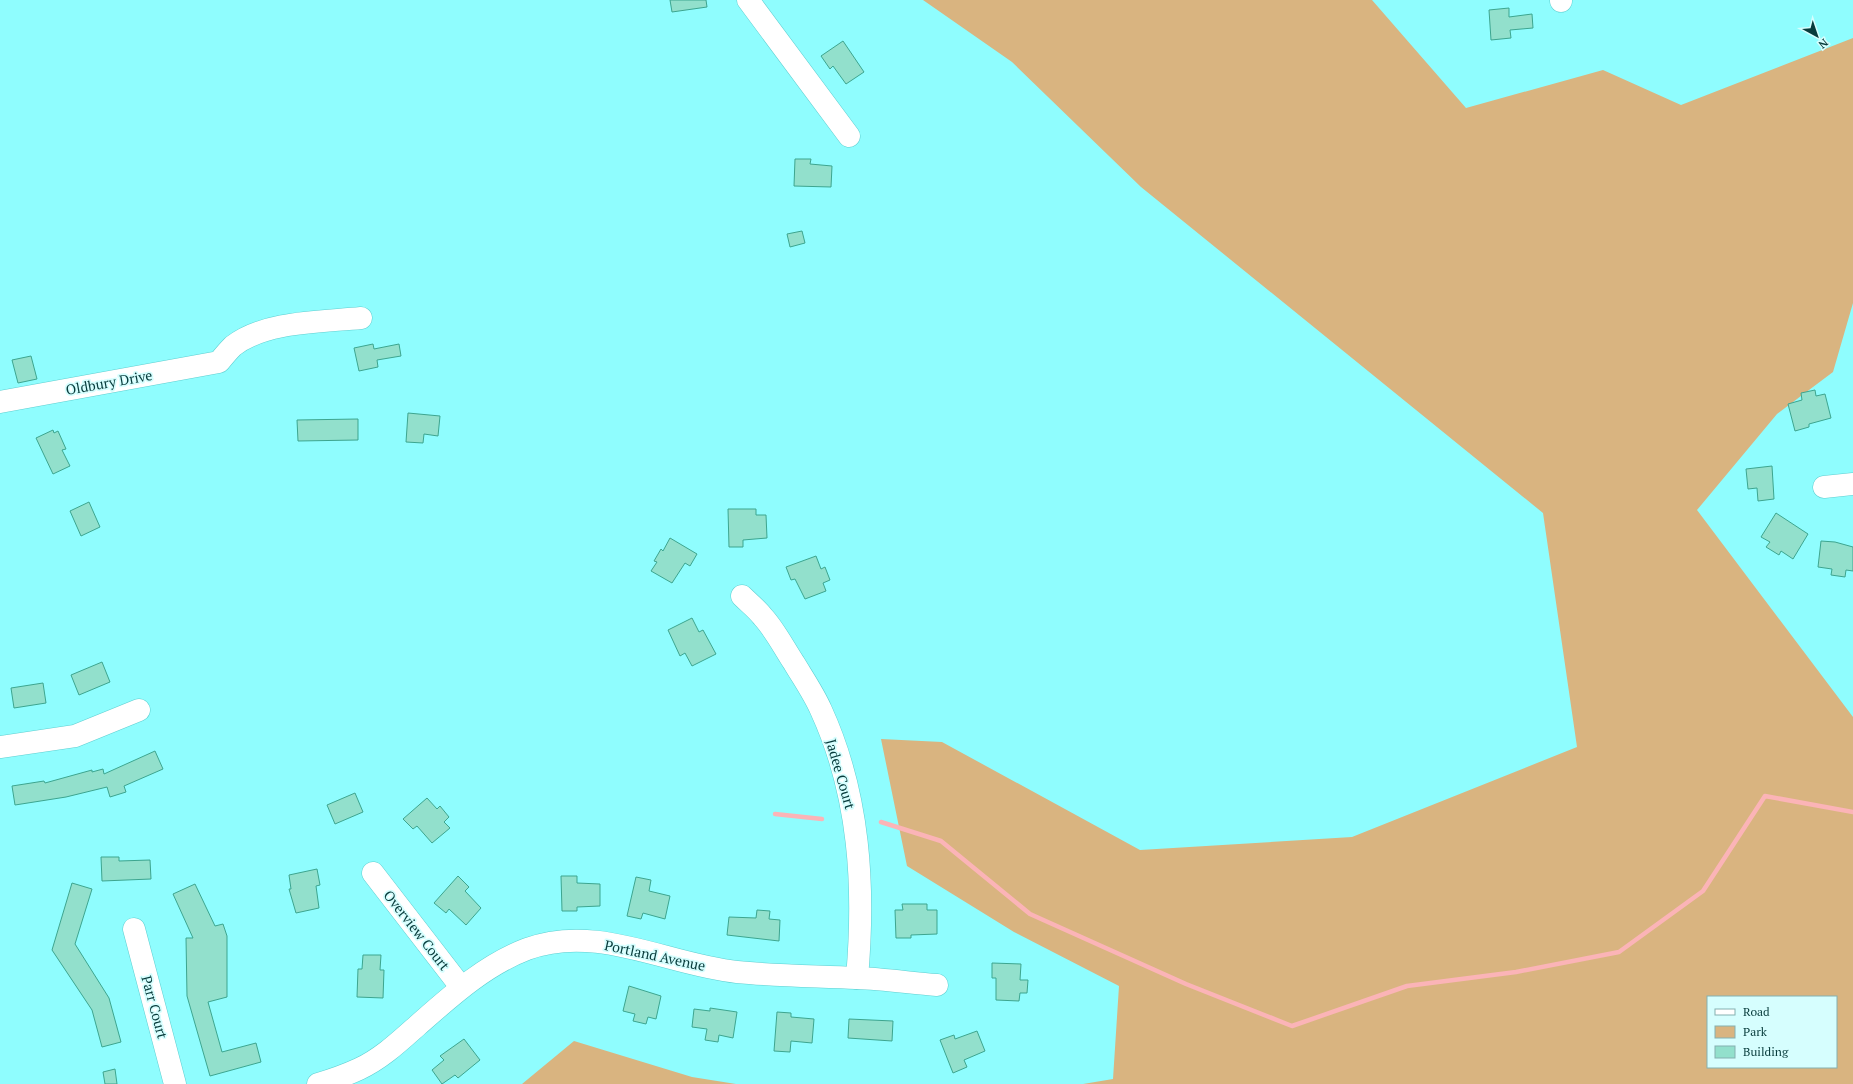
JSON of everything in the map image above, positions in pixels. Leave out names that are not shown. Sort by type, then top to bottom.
[{"type":"street","points":[[748,0],[849,136]]},
{"type":"street","name":"Oldbury Drive","points":[[0,402],[219,362],[234,346],[262,331],[295,324],[361,318]]},
{"type":"street","points":[[1824,487],[1853,484]]},
{"type":"street","name":"Jadee Court","points":[[742,596],[764,618],[803,678],[821,710],[840,760],[851,801],[860,869],[860,939],[857,978]]},
{"type":"street","points":[[0,747],[76,736],[139,710]]},
{"type":"street","name":"Overview Court","points":[[373,873],[461,987]]},
{"type":"street","name":"Parr Court","points":[[134,929],[175,1084]]},
{"type":"street","name":"Portland Avenue","points":[[318,1084],[360,1069],[381,1055],[461,987],[501,962],[528,949],[554,942],[570,941],[599,943],[631,948],[735,972],[784,976],[857,978],[937,985]]},
{"type":"green space","points":[[923,0],[1372,0],[1466,108],[1603,70],[1681,105],[1853,38],[1853,303],[1833,372],[1777,414],[1697,510],[1853,717],[1853,1084],[1083,1084],[1113,1079],[1119,986],[1014,932],[907,866],[881,739],[942,742],[1140,850],[1352,837],[1577,747],[1543,513],[1141,187],[1012,62]]},
{"type":"green space","points":[[574,1041],[692,1077],[736,1084],[522,1084]]},
{"type":"building","points":[[670,0],[706,0],[707,7],[672,12]]},
{"type":"building","points":[[1509,8],[1509,17],[1532,14],[1533,28],[1510,30],[1511,38],[1491,40],[1489,10]]},
{"type":"building","points":[[843,41],[864,72],[846,84],[833,66],[830,69],[821,56]]},
{"type":"building","points":[[795,159],[811,159],[810,164],[832,166],[831,187],[794,186]]},
{"type":"building","points":[[802,231],[805,243],[790,247],[787,234]]},
{"type":"building","points":[[373,344],[374,349],[399,344],[401,356],[377,360],[378,367],[359,371],[354,348]]},
{"type":"building","points":[[31,356],[37,379],[18,383],[12,360]]},
{"type":"building","points":[[1815,390],[1816,396],[1825,394],[1831,418],[1809,424],[1809,427],[1795,431],[1788,404],[1802,400],[1801,393]]},
{"type":"building","points":[[408,413],[440,416],[438,436],[424,434],[423,443],[406,442]]},
{"type":"building","points":[[358,419],[358,440],[298,441],[297,420]]},
{"type":"building","points":[[53,430],[54,433],[58,431],[66,449],[62,450],[70,466],[53,474],[36,438]]},
{"type":"building","points":[[1772,466],[1774,499],[1758,501],[1757,488],[1748,489],[1746,469]]},
{"type":"building","points":[[89,502],[100,527],[81,536],[70,511]]},
{"type":"building","points":[[728,509],[756,509],[756,515],[766,515],[767,538],[743,540],[743,547],[729,547]]},
{"type":"building","points":[[1776,513],[1808,534],[1793,559],[1781,551],[1779,555],[1766,547],[1770,542],[1761,537]]},
{"type":"building","points":[[670,538],[697,554],[690,566],[685,563],[672,583],[651,571],[657,562],[654,561],[661,549],[663,551]]},
{"type":"building","points":[[1821,541],[1835,542],[1853,547],[1853,571],[1846,570],[1845,577],[1831,575],[1832,569],[1818,567]]},
{"type":"building","points":[[816,556],[821,569],[825,567],[830,580],[823,583],[826,591],[805,599],[795,579],[791,580],[786,567]]},
{"type":"building","points":[[692,618],[699,632],[703,630],[716,654],[692,666],[685,653],[680,656],[668,630]]},
{"type":"building","points":[[102,662],[110,682],[79,695],[71,675]]},
{"type":"building","points":[[43,683],[46,703],[14,708],[11,688]]},
{"type":"building","points":[[155,751],[163,769],[124,786],[126,792],[110,797],[107,787],[66,797],[15,805],[12,786],[44,781],[45,783],[92,770],[92,772],[103,769],[104,774]]},
{"type":"building","points":[[355,793],[363,812],[335,824],[327,805]]},
{"type":"building","points":[[427,798],[437,809],[440,806],[449,817],[444,822],[450,828],[432,843],[417,826],[413,829],[403,819]]},
{"type":"building","points":[[101,857],[119,857],[119,861],[150,860],[151,879],[102,881]]},
{"type":"building","points":[[317,869],[320,885],[316,886],[319,908],[296,913],[289,889],[291,889],[289,875]]},
{"type":"building","points":[[458,876],[469,887],[465,891],[481,908],[466,925],[449,909],[446,913],[434,903]]},
{"type":"building","points":[[561,876],[577,876],[577,883],[600,884],[600,906],[577,907],[577,911],[562,911]]},
{"type":"building","points":[[636,877],[651,880],[649,891],[670,896],[665,919],[643,913],[641,919],[627,916]]},
{"type":"building","points":[[72,883],[92,889],[75,944],[109,998],[121,1042],[102,1047],[92,1010],[52,950]]},
{"type":"building","points":[[195,884],[215,926],[223,924],[227,936],[227,997],[208,1002],[222,1052],[256,1043],[261,1062],[210,1076],[187,996],[186,938],[193,938],[173,894]]},
{"type":"building","points":[[902,904],[927,904],[927,910],[937,910],[937,934],[911,935],[911,938],[896,938],[895,910],[903,910]]},
{"type":"building","points":[[757,910],[770,911],[769,919],[780,920],[779,941],[727,935],[729,917],[756,918]]},
{"type":"building","points":[[363,955],[381,955],[380,970],[384,970],[383,998],[357,997],[358,969],[362,969]]},
{"type":"building","points":[[992,963],[1021,964],[1020,980],[1028,980],[1027,993],[1020,993],[1019,1001],[996,1000],[996,978],[992,978]]},
{"type":"building","points":[[629,986],[661,996],[656,1019],[648,1017],[646,1024],[633,1021],[635,1014],[623,1011]]},
{"type":"building","points":[[710,1008],[737,1012],[733,1038],[719,1035],[718,1042],[705,1040],[707,1029],[692,1027],[694,1009],[710,1011]]},
{"type":"building","points":[[777,1012],[791,1013],[791,1017],[814,1019],[812,1043],[791,1041],[790,1052],[774,1051]]},
{"type":"building","points":[[849,1019],[893,1021],[892,1041],[848,1038]]},
{"type":"building","points":[[977,1031],[985,1051],[964,1060],[967,1067],[953,1073],[940,1040],[954,1035],[955,1039]]},
{"type":"building","points":[[464,1039],[480,1060],[458,1078],[455,1075],[442,1084],[432,1070],[444,1060],[440,1056]]},
{"type":"building","points":[[115,1069],[117,1084],[105,1084],[103,1072]]},
{"type":"waterway","points":[[881,822],[941,841],[1030,914],[1186,984],[1292,1026],[1407,986],[1516,972],[1619,952],[1703,891],[1765,796],[1853,812]]},
{"type":"waterway","points":[[775,814],[822,819]]}]
